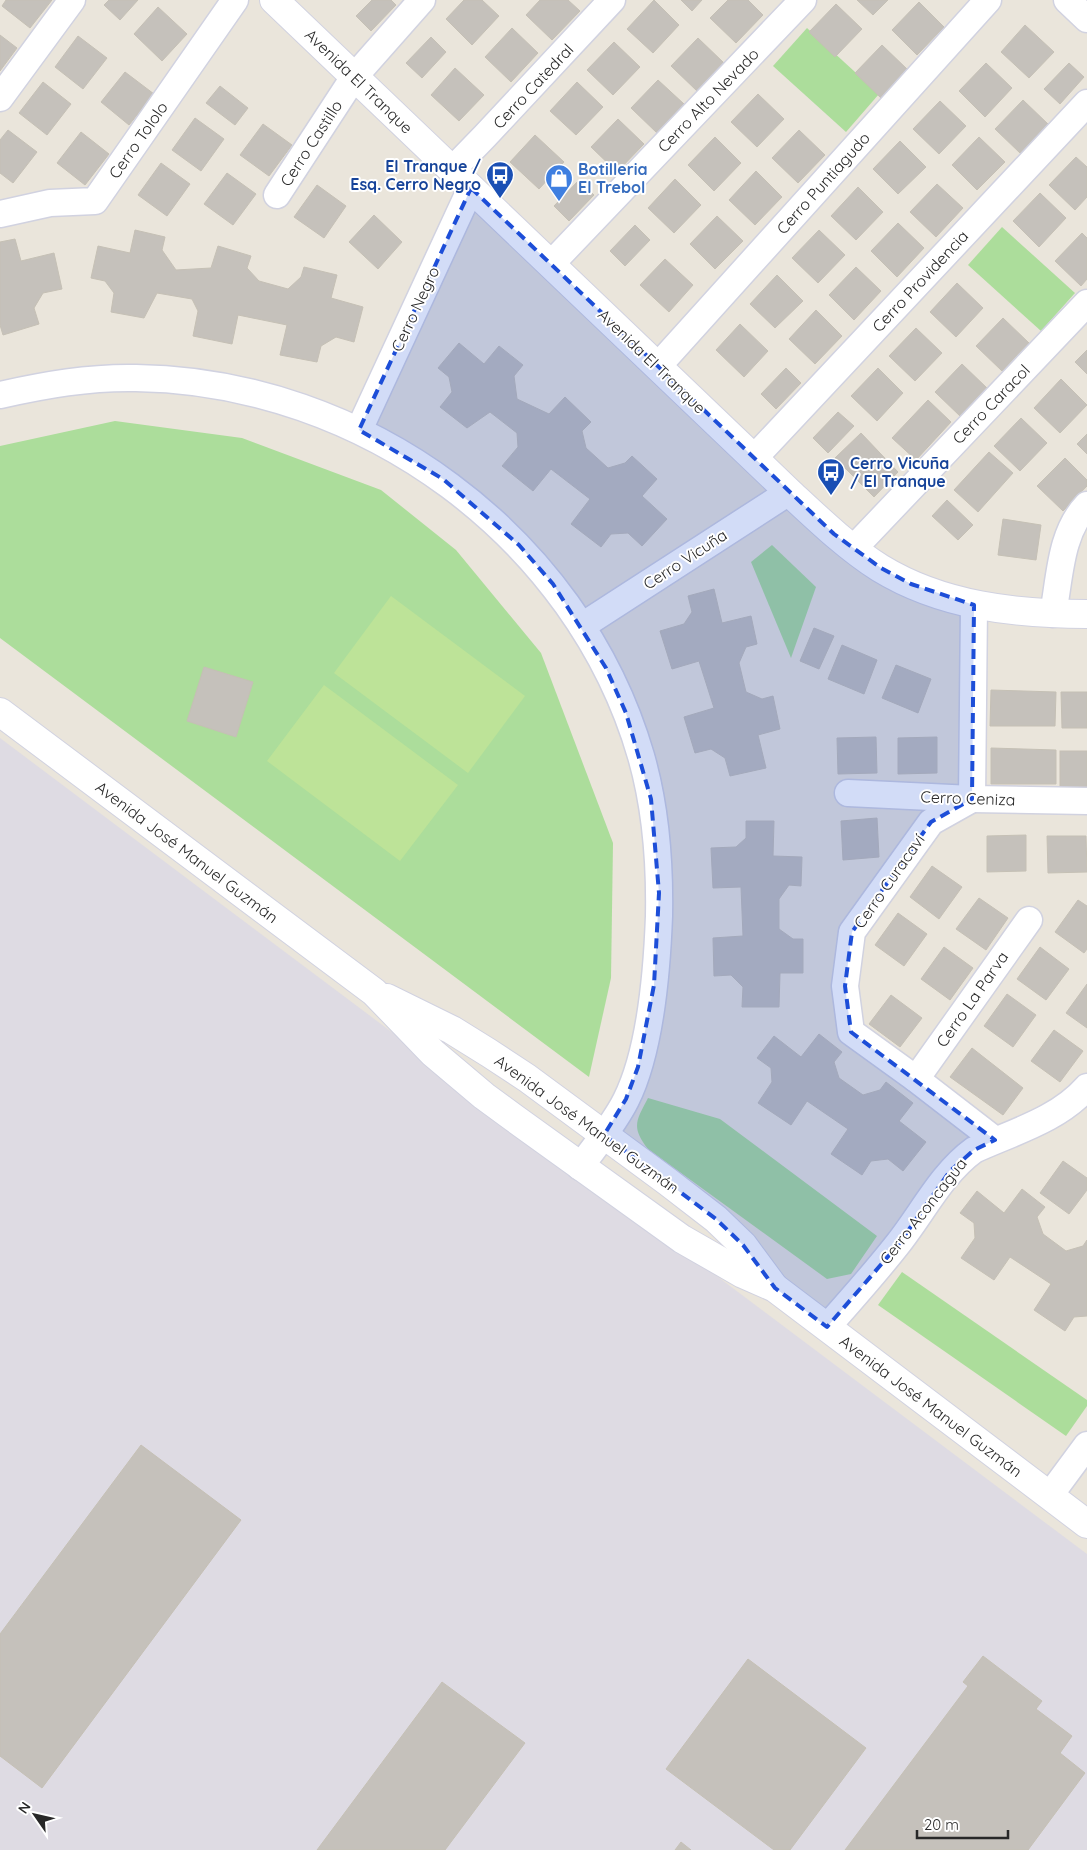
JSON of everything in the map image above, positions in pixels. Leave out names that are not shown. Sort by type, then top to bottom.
[{"type":"street","points":[[0,98],[72,0]]},
{"type":"street","name":"Cerro Tololo","points":[[0,214],[50,203],[95,201],[235,0]]},
{"type":"street","name":"Avenida El Tranque","points":[[274,0],[789,492],[853,549],[881,568],[911,584],[974,605],[1013,611],[1087,614]]},
{"type":"street","name":"Cerro Castillo","points":[[277,195],[354,77],[422,0]]},
{"type":"street","name":"Cerro Catedral","points":[[461,179],[485,136],[612,0]]},
{"type":"street","name":"Cerro Alto Nevado","points":[[551,264],[803,0]]},
{"type":"street","name":"Cerro Puntiagudo","points":[[658,366],[988,0]]},
{"type":"street","points":[[1067,0],[1087,19]]},
{"type":"street","name":"Cerro Providencia","points":[[754,458],[1087,103]]},
{"type":"street","name":"Cerro Negro","points":[[359,430],[461,179]]},
{"type":"street","name":"Cerro Caracol","points":[[853,549],[1087,303]]},
{"type":"street","points":[[0,395],[42,385],[89,379],[136,378],[183,381],[230,388],[274,398],[317,412],[359,430],[402,453],[435,474],[481,510],[519,545],[553,584],[582,626],[606,668],[626,713],[641,756],[651,799],[658,843],[658,942],[654,986],[638,1067],[626,1099],[604,1135],[580,1167]]},
{"type":"street","name":"Cerro Vicuña","points":[[582,626],[789,492]]},
{"type":"street","points":[[1053,614],[1068,534],[1078,515],[1087,505]]},
{"type":"street","points":[[972,799],[974,605]]},
{"type":"street","name":"Avenida José Manuel Guzmán","points":[[0,712],[374,992],[409,1029],[458,1075],[484,1096],[682,1240],[735,1270],[775,1288],[1087,1524]]},
{"type":"street","name":"Cerro Ceniza","points":[[848,793],[972,799],[1087,801]]},
{"type":"street","name":"Cerro Curacaví","points":[[972,799],[931,822],[852,932],[845,986],[851,1032],[995,1140]]},
{"type":"street","name":"Cerro La Parva","points":[[916,1079],[1029,920]]},
{"type":"street","name":"Avenida José Manuel Guzmán","points":[[374,992],[452,1030],[489,1053],[604,1135],[716,1219],[743,1245],[775,1288]]},
{"type":"street","name":"Cerro Aconcagua","points":[[827,1327],[898,1245],[950,1171],[962,1158],[974,1150],[1054,1114],[1069,1105],[1087,1086]]},
{"type":"street","points":[[1050,1495],[1087,1445]]},
{"type":"highlighted area","points":[[471,188],[834,534],[881,568],[911,584],[974,605],[972,799],[931,822],[852,932],[845,986],[851,1032],[995,1140],[974,1150],[950,1171],[898,1245],[827,1327],[775,1288],[743,1245],[716,1219],[604,1135],[626,1099],[638,1067],[654,985],[659,893],[651,799],[626,713],[606,668],[553,584],[519,545],[443,479],[359,430]]},
{"type":"shaded area","points":[[0,738],[1087,1554],[1087,1850],[0,1850]]},
{"type":"green space","points":[[807,28],[879,94],[846,132],[773,66]]},
{"type":"green space","points":[[1002,227],[1075,293],[1041,331],[968,265]]},
{"type":"green space","points":[[115,421],[242,438],[381,490],[456,550],[541,653],[613,843],[611,978],[589,1077],[0,638],[0,446]]},
{"type":"green space","points":[[772,545],[816,587],[791,658],[751,562]]},
{"type":"green space","points":[[391,596],[525,696],[468,773],[334,673]]},
{"type":"green space","points":[[324,685],[458,785],[400,861],[267,761]]},
{"type":"green space","points":[[648,1098],[720,1119],[877,1236],[851,1274],[827,1279],[648,1149],[639,1135],[637,1124]]},
{"type":"green space","points":[[902,1272],[1087,1400],[1087,1406],[1066,1436],[878,1305]]},
{"type":"building","points":[[6,0],[52,0],[30,28],[2,6]]},
{"type":"building","points":[[109,0],[138,0],[120,20],[104,5]]},
{"type":"building","points":[[372,0],[391,0],[396,5],[371,31],[356,16]]},
{"type":"building","points":[[464,0],[482,0],[499,16],[472,45],[446,19]]},
{"type":"building","points":[[540,0],[568,0],[580,11],[552,40],[526,15]]},
{"type":"building","points":[[654,0],[679,25],[653,53],[627,29]]},
{"type":"building","points":[[681,0],[702,0],[692,11]]},
{"type":"building","points":[[728,0],[748,0],[763,15],[736,43],[710,18]]},
{"type":"building","points":[[857,0],[888,0],[873,15]]},
{"type":"building","points":[[919,2],[944,27],[917,55],[892,30]]},
{"type":"building","points":[[836,4],[862,29],[835,57],[809,32]]},
{"type":"building","points":[[158,7],[187,34],[162,61],[134,34]]},
{"type":"building","points":[[1025,25],[1054,52],[1029,78],[1001,52]]},
{"type":"building","points":[[512,28],[538,53],[511,82],[485,57]]},
{"type":"building","points":[[0,35],[17,48],[0,71]]},
{"type":"building","points":[[78,36],[107,58],[83,89],[55,67]]},
{"type":"building","points":[[431,37],[446,52],[422,78],[406,63]]},
{"type":"building","points":[[698,38],[724,63],[697,91],[671,66]]},
{"type":"building","points":[[614,42],[640,67],[613,95],[587,70]]},
{"type":"building","points":[[882,45],[908,70],[881,98],[855,73]]},
{"type":"building","points":[[986,63],[1012,88],[985,117],[959,91]]},
{"type":"building","points":[[1069,63],[1084,77],[1060,104],[1044,89]]},
{"type":"building","points":[[455,68],[484,95],[459,121],[431,95]]},
{"type":"building","points":[[125,72],[154,94],[129,125],[101,102]]},
{"type":"building","points":[[658,80],[684,104],[657,133],[631,108]]},
{"type":"building","points":[[43,82],[71,104],[47,135],[19,113]]},
{"type":"building","points":[[577,82],[603,107],[576,135],[550,111]]},
{"type":"building","points":[[220,86],[248,108],[235,125],[206,103]]},
{"type":"building","points":[[758,94],[784,119],[757,147],[731,122]]},
{"type":"building","points":[[1023,100],[1049,125],[1021,154],[995,129]]},
{"type":"building","points":[[940,101],[966,126],[939,154],[913,129]]},
{"type":"building","points":[[195,118],[224,139],[201,171],[172,150]]},
{"type":"building","points":[[618,119],[644,144],[617,172],[591,147]]},
{"type":"building","points":[[263,124],[292,145],[269,176],[240,155]]},
{"type":"building","points":[[8,130],[37,152],[13,183],[0,173],[0,140]]},
{"type":"building","points":[[799,130],[825,155],[798,183],[772,158]]},
{"type":"building","points":[[81,132],[109,154],[85,185],[57,163]]},
{"type":"building","points":[[535,135],[564,162],[539,189],[510,162]]},
{"type":"building","points":[[715,137],[741,163],[714,191],[688,165]]},
{"type":"building","points":[[979,137],[1005,162],[977,190],[952,165]]},
{"type":"building","points":[[900,141],[926,167],[898,194],[873,169]]},
{"type":"building","points":[[1076,157],[1087,167],[1087,197],[1075,210],[1049,185]]},
{"type":"building","points":[[161,163],[190,184],[167,216],[138,195]]},
{"type":"building","points":[[756,171],[782,197],[755,225],[729,200]]},
{"type":"building","points":[[227,173],[256,194],[233,225],[204,204]]},
{"type":"building","points":[[675,179],[701,205],[674,233],[648,208]]},
{"type":"building","points":[[579,180],[594,195],[569,221],[554,206]]},
{"type":"building","points":[[937,184],[963,208],[936,237],[910,212]]},
{"type":"building","points":[[317,185],[346,206],[324,238],[294,217]]},
{"type":"building","points":[[858,187],[883,212],[856,240],[831,216]]},
{"type":"building","points":[[1040,193],[1066,218],[1039,247],[1013,221]]},
{"type":"building","points":[[374,215],[402,242],[378,269],[349,242]]},
{"type":"building","points":[[717,216],[743,241],[715,269],[690,244]]},
{"type":"building","points":[[898,223],[924,248],[897,277],[871,251]]},
{"type":"building","points":[[635,225],[650,240],[625,266],[610,251]]},
{"type":"building","points":[[135,230],[165,237],[162,250],[176,270],[211,268],[218,246],[251,256],[247,268],[259,281],[288,289],[301,277],[304,267],[337,275],[331,298],[363,307],[354,342],[336,337],[321,346],[317,362],[280,355],[287,325],[238,315],[232,344],[193,336],[198,311],[192,299],[157,293],[144,318],[111,312],[114,293],[105,281],[91,278],[98,246],[130,253]]},
{"type":"building","points":[[819,230],[845,255],[818,283],[792,258]]},
{"type":"building","points":[[1082,233],[1087,238],[1087,279],[1081,286],[1055,261]]},
{"type":"building","points":[[15,239],[21,261],[54,253],[62,289],[43,293],[34,308],[39,324],[3,335],[0,325],[0,242]]},
{"type":"building","points":[[665,259],[693,285],[669,312],[640,285]]},
{"type":"building","points":[[856,267],[881,291],[854,320],[829,295]]},
{"type":"building","points":[[777,275],[803,301],[775,328],[750,304]]},
{"type":"building","points":[[957,283],[983,308],[956,337],[930,312]]},
{"type":"building","points":[[816,310],[842,336],[815,364],[789,339]]},
{"type":"building","points":[[1003,318],[1029,343],[1002,371],[976,346]]},
{"type":"building","points":[[740,324],[768,351],[744,377],[716,350]]},
{"type":"building","points":[[916,328],[942,353],[915,381],[889,356]]},
{"type":"building","points":[[459,343],[484,364],[499,346],[523,365],[514,376],[517,399],[549,414],[565,397],[591,422],[582,431],[586,448],[608,468],[625,463],[632,456],[657,479],[642,496],[667,519],[642,546],[628,533],[611,534],[601,547],[571,524],[590,499],[551,469],[533,491],[502,466],[518,447],[517,433],[490,412],[467,428],[440,407],[452,392],[449,377],[438,368]]},
{"type":"building","points":[[1087,350],[1087,374],[1075,362]]},
{"type":"building","points":[[962,364],[988,389],[961,417],[935,392]]},
{"type":"building","points":[[786,368],[801,383],[776,409],[761,394]]},
{"type":"building","points":[[878,368],[903,393],[877,421],[851,396]]},
{"type":"building","points":[[1061,379],[1087,405],[1060,433],[1034,408]]},
{"type":"building","points":[[928,400],[951,422],[916,460],[892,438]]},
{"type":"building","points":[[838,412],[854,426],[828,453],[813,438]]},
{"type":"building","points":[[1021,418],[1047,443],[1020,471],[994,446]]},
{"type":"building","points":[[861,433],[898,472],[874,497],[835,458]]},
{"type":"building","points":[[1087,434],[1087,454],[1077,444]]},
{"type":"building","points":[[989,452],[1013,473],[978,512],[954,490]]},
{"type":"building","points":[[1065,458],[1087,480],[1087,486],[1063,511],[1037,486]]},
{"type":"building","points":[[947,500],[973,525],[958,540],[932,516]]},
{"type":"building","points":[[1003,519],[1041,525],[1036,560],[998,555]]},
{"type":"building","points":[[714,589],[722,623],[751,616],[757,644],[746,647],[739,663],[746,692],[762,699],[773,696],[780,729],[758,735],[766,768],[730,776],[725,758],[711,749],[695,753],[684,717],[714,708],[699,661],[672,669],[660,631],[684,624],[692,612],[688,596]]},
{"type":"building","points":[[814,628],[834,636],[819,669],[800,661]]},
{"type":"building","points":[[842,645],[877,660],[864,694],[828,679]]},
{"type":"building","points":[[896,665],[931,679],[918,713],[882,698]]},
{"type":"building","points":[[204,667],[253,682],[236,737],[187,721]]},
{"type":"building","points":[[991,690],[1056,692],[1055,726],[990,726]]},
{"type":"building","points":[[1061,692],[1087,692],[1087,728],[1062,728]]},
{"type":"building","points":[[876,737],[877,773],[838,774],[837,738]]},
{"type":"building","points":[[937,737],[937,773],[898,774],[898,738]]},
{"type":"building","points":[[991,748],[1056,750],[1056,784],[991,784]]},
{"type":"building","points":[[1060,751],[1087,751],[1087,787],[1060,787]]},
{"type":"building","points":[[877,818],[879,857],[843,860],[841,821]]},
{"type":"building","points":[[746,821],[774,821],[773,856],[802,857],[801,886],[789,885],[779,899],[779,929],[793,939],[803,939],[803,973],[780,973],[779,1007],[742,1007],[743,987],[731,975],[714,976],[713,938],[743,936],[741,887],[713,888],[711,848],[736,847],[746,838]]},
{"type":"building","points":[[1026,835],[1026,871],[987,872],[987,836]]},
{"type":"building","points":[[1047,836],[1086,836],[1087,872],[1048,873]]},
{"type":"building","points":[[932,866],[962,887],[939,919],[910,897]]},
{"type":"building","points":[[979,898],[1008,918],[986,950],[956,929]]},
{"type":"building","points":[[1078,900],[1087,906],[1087,949],[1084,953],[1055,932]]},
{"type":"building","points":[[898,913],[927,934],[904,966],[875,945]]},
{"type":"building","points":[[944,947],[973,968],[950,1000],[921,979]]},
{"type":"building","points":[[1040,947],[1069,969],[1046,1000],[1017,979]]},
{"type":"building","points":[[1087,984],[1087,1028],[1066,1013]]},
{"type":"building","points":[[1007,994],[1036,1015],[1013,1047],[984,1026]]},
{"type":"building","points":[[891,995],[922,1018],[900,1047],[869,1024]]},
{"type":"building","points":[[1054,1030],[1083,1051],[1060,1082],[1031,1061]]},
{"type":"building","points":[[819,1034],[842,1052],[834,1062],[839,1078],[863,1095],[880,1090],[886,1082],[913,1103],[899,1121],[926,1142],[903,1171],[888,1159],[871,1161],[862,1175],[831,1154],[848,1129],[807,1101],[791,1125],[758,1103],[772,1082],[771,1068],[757,1058],[774,1036],[801,1057]]},
{"type":"building","points":[[972,1048],[1023,1088],[1003,1115],[950,1077]]},
{"type":"building","points":[[1063,1161],[1087,1178],[1087,1190],[1069,1214],[1040,1193]]},
{"type":"building","points":[[1022,1189],[1045,1207],[1037,1217],[1043,1234],[1066,1251],[1083,1246],[1087,1240],[1087,1316],[1074,1317],[1065,1331],[1034,1310],[1051,1284],[1010,1257],[994,1280],[961,1258],[975,1238],[974,1223],[960,1213],[977,1191],[1004,1213]]},
{"type":"building","points":[[141,1445],[241,1520],[42,1788],[0,1756],[0,1634]]},
{"type":"building","points":[[983,1656],[1042,1701],[1036,1709],[1072,1736],[1060,1753],[1085,1773],[1028,1850],[845,1850],[968,1686],[963,1682]]},
{"type":"building","points":[[748,1659],[866,1748],[790,1850],[774,1850],[666,1769]]},
{"type":"building","points":[[442,1682],[525,1743],[445,1850],[317,1850]]},
{"type":"building","points":[[681,1842],[691,1850],[675,1850]]},
{"type":"place","name":"El Tranque / Esq. Cerro Negro","points":[[500,199]]},
{"type":"place","name":"Botilleria El Trebol","points":[[559,202]]},
{"type":"place","name":"Cerro Vicuña / El Tranque","points":[[831,496]]}]
